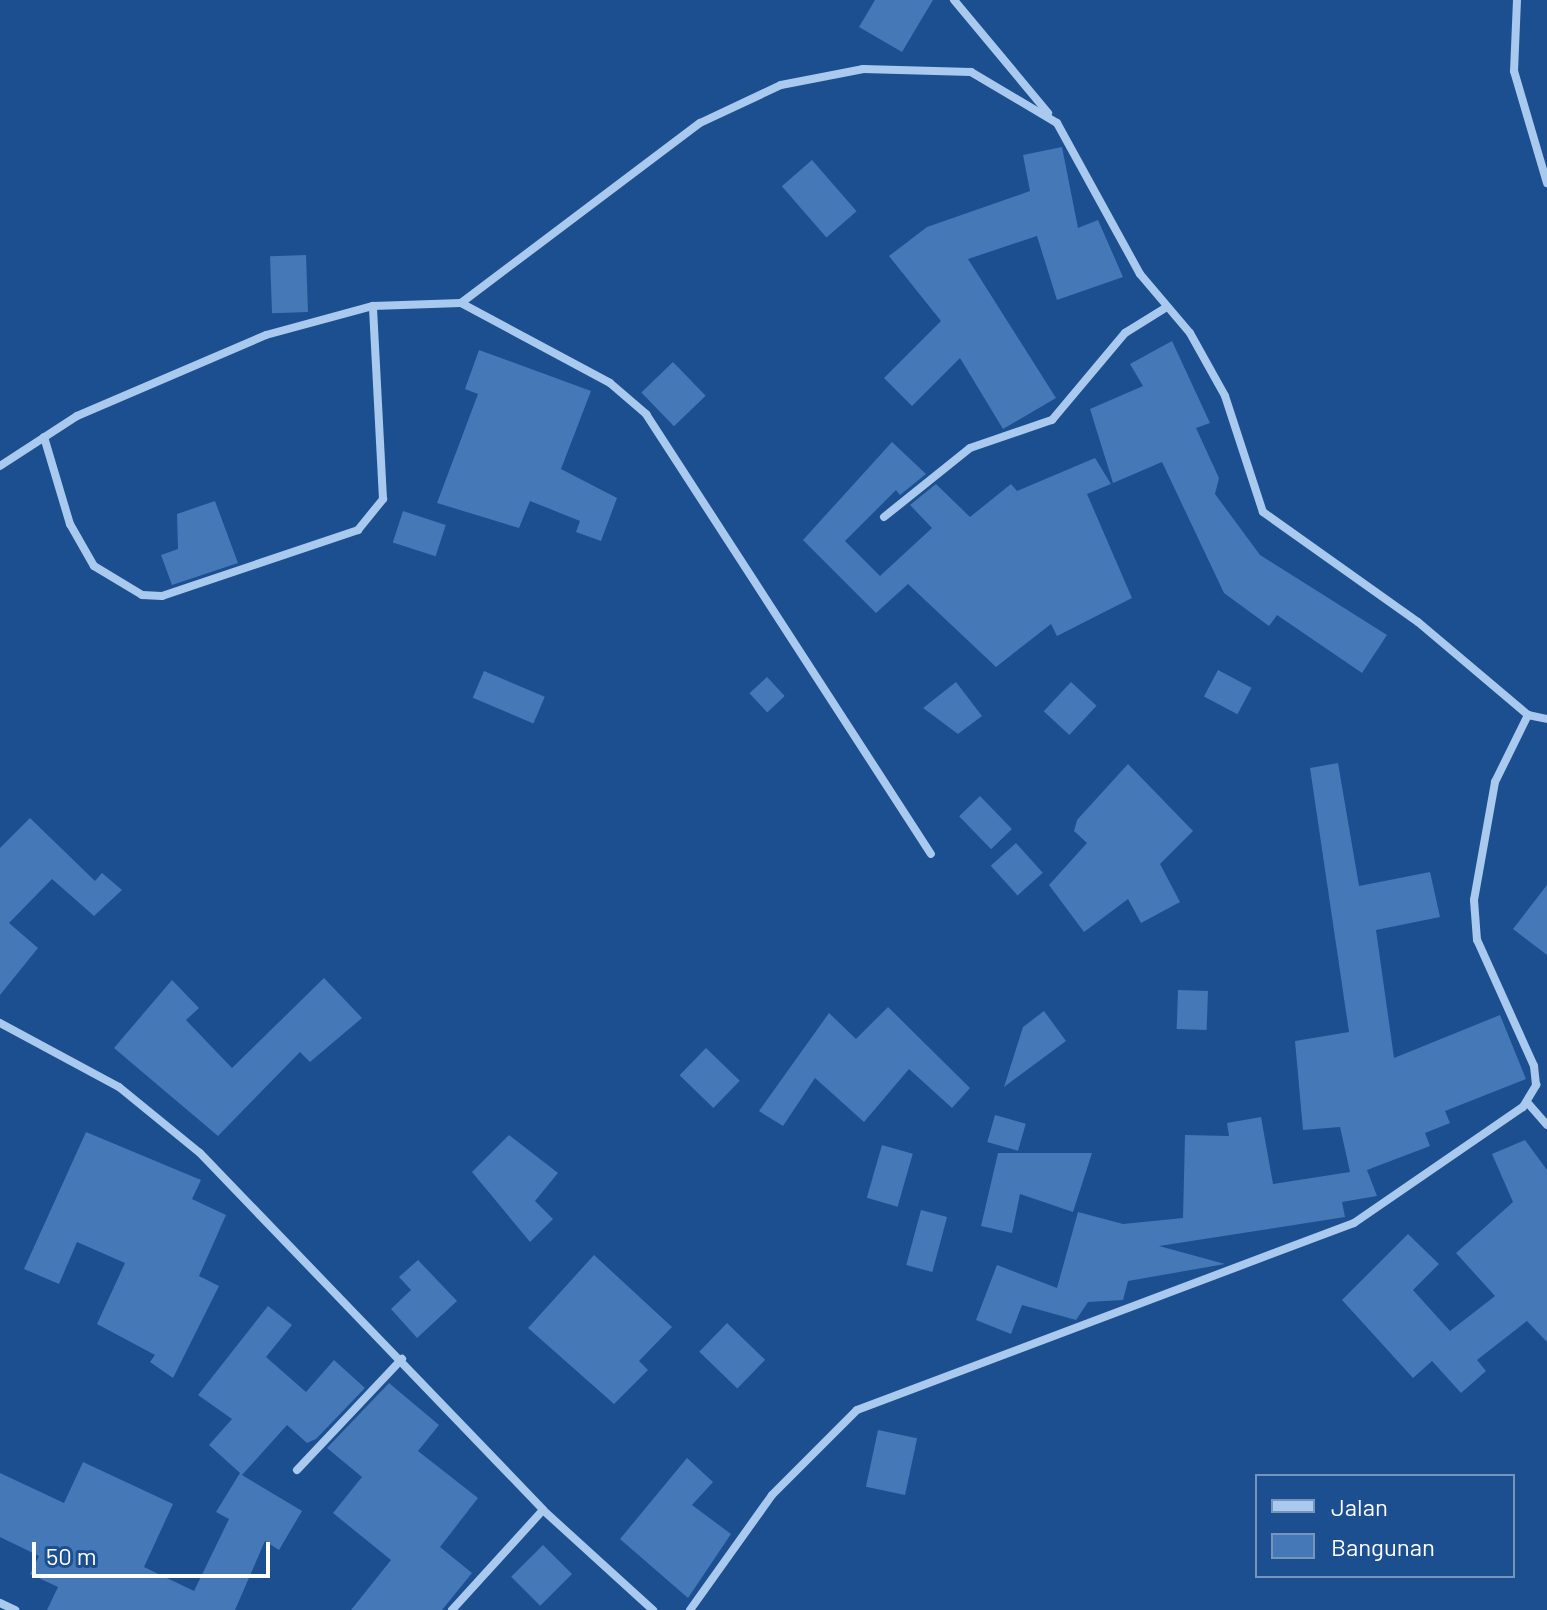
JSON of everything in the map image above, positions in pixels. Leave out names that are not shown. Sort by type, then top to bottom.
[{"type":"street","points":[[954,0],[1057,123],[1140,274],[1167,307],[1225,396],[1263,512],[1418,622],[1528,715],[1547,719]]},
{"type":"street","points":[[1517,0],[1514,71],[1547,183]]},
{"type":"street","points":[[461,303],[700,123],[781,85],[863,69],[971,72],[1057,123]]},
{"type":"street","points":[[0,466],[44,437],[266,335],[373,306],[461,303],[610,383],[646,414],[931,854]]},
{"type":"street","points":[[44,437],[70,524],[94,566],[142,595],[162,596],[358,530],[383,499],[373,306]]},
{"type":"street","points":[[884,517],[970,448],[1052,420],[1125,333],[1167,307]]},
{"type":"street","points":[[690,1610],[772,1495],[857,1410],[1354,1223],[1527,1102],[1534,1066],[1477,940],[1474,900],[1495,782],[1528,715]]},
{"type":"street","points":[[0,1023],[119,1087],[200,1153],[402,1359],[543,1510],[653,1610]]},
{"type":"street","points":[[1527,1102],[1547,1125]]},
{"type":"street","points":[[297,1470],[402,1359]]},
{"type":"street","points":[[452,1610],[543,1510]]},
{"type":"street","points":[[0,1603],[15,1610]]},
{"type":"building","points":[[875,0],[933,0],[902,52],[859,27]]},
{"type":"building","points":[[1062,147],[1078,228],[1098,220],[1123,277],[1057,300],[1037,236],[968,259],[1056,398],[1003,429],[960,358],[912,406],[884,378],[941,321],[889,256],[927,227],[1030,191],[1023,155]]},
{"type":"building","points":[[812,160],[857,211],[826,238],[782,186]]},
{"type":"building","points":[[306,255],[308,312],[272,313],[270,256]]},
{"type":"building","points":[[1172,341],[1210,423],[1196,428],[1219,478],[1215,494],[1260,555],[1387,635],[1362,673],[1277,615],[1269,626],[1224,593],[1162,462],[1113,483],[1090,409],[1143,386],[1130,364]]},
{"type":"building","points":[[479,350],[591,391],[561,469],[617,498],[601,541],[576,532],[580,521],[530,501],[519,528],[437,503],[478,394],[465,389]]},
{"type":"building","points":[[673,362],[706,396],[674,426],[641,393]]},
{"type":"building","points":[[892,442],[926,474],[900,495],[896,490],[845,541],[880,576],[932,528],[910,505],[936,484],[970,517],[1011,484],[1017,491],[1095,458],[1111,484],[1087,494],[1132,598],[1057,636],[1051,624],[996,667],[908,584],[876,613],[803,540]]},
{"type":"building","points":[[215,501],[238,563],[172,585],[161,555],[178,549],[177,514]]},
{"type":"building","points":[[403,511],[446,525],[436,556],[393,542]]},
{"type":"building","points":[[1218,670],[1252,688],[1237,714],[1204,696]]},
{"type":"building","points":[[484,671],[545,697],[533,723],[473,698]]},
{"type":"building","points":[[767,677],[785,696],[767,712],[749,693]]},
{"type":"building","points":[[956,682],[982,716],[958,734],[923,708]]},
{"type":"building","points":[[1071,682],[1097,706],[1069,735],[1044,711]]},
{"type":"building","points":[[1338,763],[1359,886],[1430,872],[1440,917],[1376,930],[1394,1058],[1500,1015],[1526,1079],[1445,1111],[1450,1123],[1425,1133],[1430,1146],[1367,1170],[1377,1196],[1342,1202],[1345,1217],[1159,1246],[1225,1264],[1128,1281],[1123,1300],[1088,1302],[1076,1320],[1022,1305],[1011,1334],[976,1320],[997,1265],[1057,1288],[1078,1212],[1123,1224],[1183,1218],[1185,1135],[1229,1136],[1227,1123],[1261,1117],[1273,1184],[1350,1172],[1340,1127],[1303,1130],[1295,1041],[1349,1032],[1310,768]]},
{"type":"building","points":[[1128,764],[1193,831],[1160,864],[1180,902],[1141,923],[1128,899],[1084,932],[1049,885],[1087,843],[1074,831],[1077,820]]},
{"type":"building","points":[[980,796],[1012,829],[991,849],[959,816]]},
{"type":"building","points":[[30,818],[95,881],[102,873],[122,890],[94,916],[52,879],[9,923],[38,948],[0,995],[0,848]]},
{"type":"building","points":[[1016,843],[1043,873],[1017,895],[991,866]]},
{"type":"building","points":[[1547,885],[1547,955],[1513,929]]},
{"type":"building","points":[[324,978],[362,1018],[310,1062],[300,1052],[218,1136],[114,1048],[172,980],[199,1008],[186,1020],[232,1068]]},
{"type":"building","points":[[1178,990],[1208,991],[1207,1030],[1177,1029]]},
{"type":"building","points":[[888,1007],[970,1088],[952,1108],[909,1069],[864,1122],[815,1078],[783,1126],[759,1111],[829,1013],[856,1039]]},
{"type":"building","points":[[1044,1011],[1066,1041],[1004,1087],[1023,1027]]},
{"type":"building","points":[[706,1048],[740,1081],[713,1108],[680,1075]]},
{"type":"building","points":[[995,1115],[1026,1124],[1018,1151],[987,1142]]},
{"type":"building","points":[[86,1132],[201,1180],[192,1199],[226,1215],[199,1276],[219,1286],[173,1378],[150,1362],[155,1355],[97,1324],[125,1263],[77,1242],[59,1284],[24,1269]]},
{"type":"building","points":[[509,1135],[558,1173],[535,1201],[553,1219],[530,1242],[472,1172]]},
{"type":"building","points":[[1525,1140],[1547,1170],[1547,1342],[1527,1321],[1477,1360],[1486,1371],[1461,1393],[1432,1361],[1413,1378],[1342,1300],[1408,1234],[1439,1264],[1413,1290],[1450,1331],[1495,1296],[1456,1253],[1513,1202],[1492,1154]]},
{"type":"building","points":[[882,1145],[913,1154],[898,1207],[867,1198]]},
{"type":"building","points":[[998,1153],[1092,1153],[1073,1212],[1020,1194],[1012,1233],[981,1226]]},
{"type":"building","points":[[921,1210],[947,1217],[932,1272],[906,1265]]},
{"type":"building","points":[[594,1255],[672,1327],[639,1361],[648,1370],[614,1404],[528,1328]]},
{"type":"building","points":[[418,1260],[457,1301],[417,1338],[391,1309],[411,1290],[399,1277]]},
{"type":"building","points":[[268,1306],[292,1325],[266,1357],[306,1392],[334,1360],[365,1388],[316,1439],[307,1443],[287,1425],[242,1475],[302,1511],[279,1550],[265,1541],[235,1610],[47,1610],[58,1587],[30,1574],[39,1556],[0,1537],[0,1473],[64,1503],[83,1462],[173,1504],[144,1567],[194,1591],[229,1519],[216,1512],[240,1473],[209,1445],[232,1419],[198,1395]]},
{"type":"building","points":[[727,1323],[765,1360],[737,1389],[699,1352]]},
{"type":"building","points":[[389,1383],[439,1425],[418,1451],[478,1498],[440,1547],[472,1573],[442,1610],[351,1610],[391,1560],[333,1513],[362,1477],[327,1448]]},
{"type":"building","points":[[878,1430],[917,1438],[905,1495],[866,1487]]},
{"type":"building","points":[[687,1458],[713,1482],[692,1505],[731,1534],[688,1598],[620,1539]]},
{"type":"building","points":[[543,1545],[572,1574],[540,1606],[511,1577]]}]
